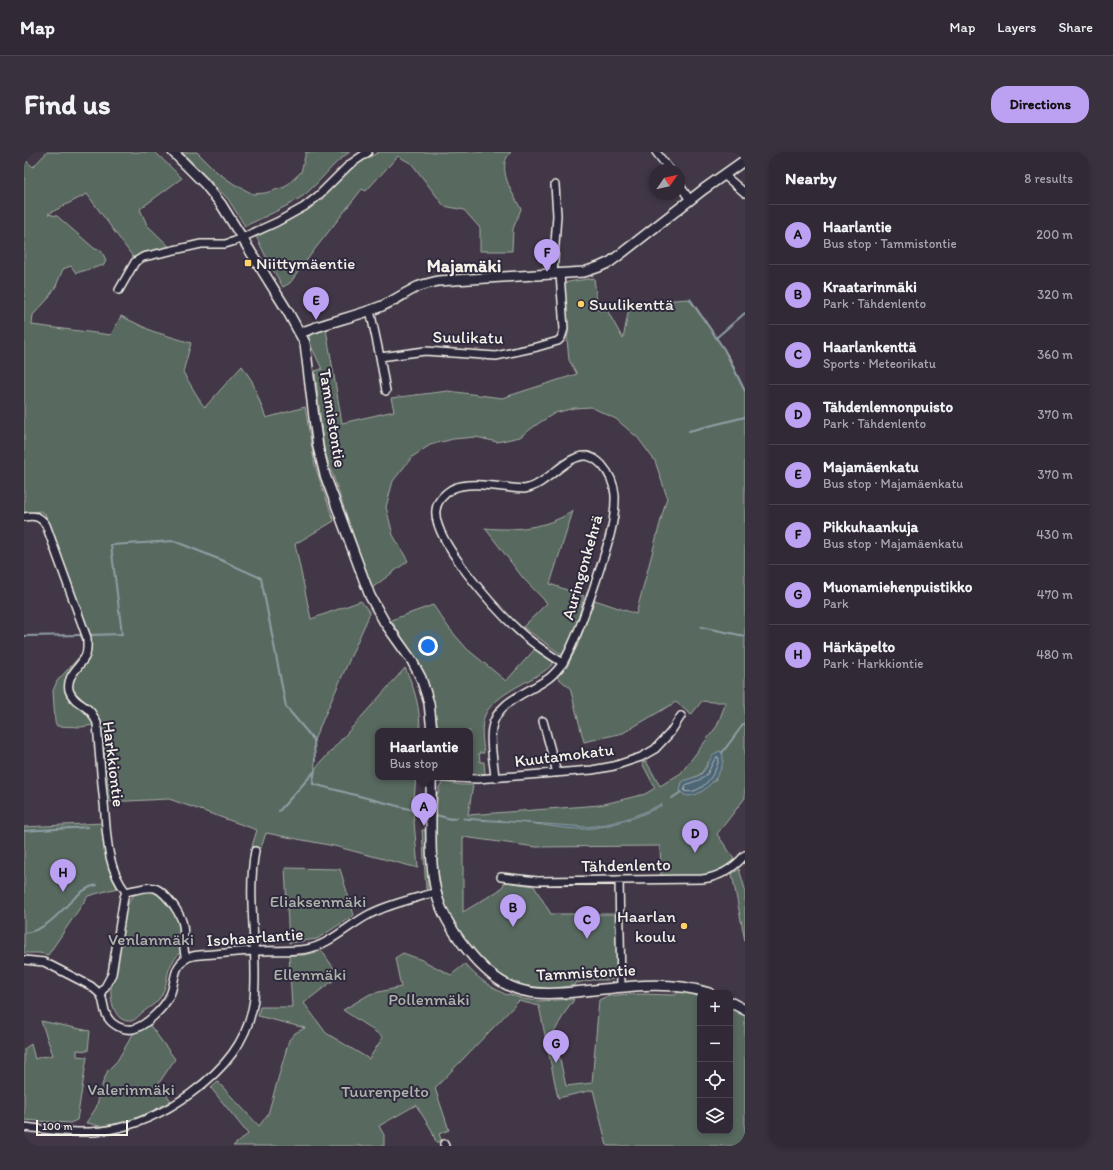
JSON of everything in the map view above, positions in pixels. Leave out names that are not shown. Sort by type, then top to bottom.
[{"type":"street","name":"Tammistontie","points":[[173,152],[214,194],[300,333],[306,351],[318,447],[325,475],[370,596],[385,623],[412,661],[421,678],[430,703],[432,728]]},
{"type":"street","points":[[119,290],[135,262],[143,257],[202,244],[225,244],[242,238],[289,216],[318,196],[348,165],[368,152]]},
{"type":"street","points":[[656,152],[665,164]]},
{"type":"street","points":[[300,333],[370,310],[383,305],[419,286],[438,281],[556,274],[592,270],[610,262],[724,174],[745,160]]},
{"type":"street","points":[[724,174],[745,193]]},
{"type":"street","name":"Suulikatu","points":[[380,357],[425,352],[496,356],[537,347],[558,341],[562,338],[564,329],[556,274],[557,215],[555,185]]},
{"type":"street","points":[[685,193],[690,200]]},
{"type":"street","points":[[370,310],[386,391]]},
{"type":"street","name":"Auringonkehrä","points":[[495,778],[492,739],[494,721],[504,707],[519,696],[550,678],[563,663],[579,632],[605,554],[614,514],[615,495],[611,477],[601,464],[594,458],[587,456],[576,458],[568,462],[544,481],[531,488],[524,489],[478,484],[453,489],[440,499],[435,511],[438,525],[450,548],[467,573],[487,598],[519,631],[539,648],[563,663]]},
{"type":"street","name":"Harkkiontie","points":[[24,517],[37,516],[42,519],[46,525],[87,638],[88,647],[85,656],[72,673],[69,681],[69,690],[74,699],[89,711],[97,723],[110,858],[117,877],[126,892]]},
{"type":"street","name":"Kuutamokatu","points":[[473,780],[592,770],[614,766],[641,757],[655,749],[664,741],[681,716]]},
{"type":"street","points":[[543,721],[557,773]]},
{"type":"street","name":"Tammistontie","points":[[431,780],[431,845],[436,892],[443,910],[455,932],[472,956],[486,971],[504,984],[517,990],[546,994],[621,986],[677,986],[697,990]]},
{"type":"street","points":[[24,1126],[89,1132],[122,1127],[158,1114],[209,1080],[222,1068],[241,1040],[249,1020],[254,994],[255,951],[251,884],[255,851]]},
{"type":"street","name":"Tähdenlento","points":[[501,877],[538,882],[709,878],[720,875],[729,870],[745,855]]},
{"type":"street","points":[[619,880],[621,986]]},
{"type":"street","points":[[24,960],[44,962],[91,986],[100,994],[112,974],[126,892],[148,887],[157,889],[165,894],[182,920],[184,930],[184,952],[186,959]]},
{"type":"street","name":"Isohaarlantie","points":[[100,994],[104,1002],[106,1012],[112,1022],[120,1028],[133,1029],[140,1026],[152,1017],[167,1001],[172,989],[176,970],[186,959],[194,956],[255,951],[301,950],[316,947],[376,911],[393,904],[436,892]]},
{"type":"street","points":[[733,1004],[745,1010]]},
{"type":"green space","points":[[47,152],[155,152],[182,178],[140,209],[147,225],[172,249],[133,257],[87,194],[48,214],[57,216],[95,249],[101,250],[106,260],[104,265],[76,273],[71,266],[63,269],[56,286],[47,300],[33,315],[32,325],[111,335],[121,316],[152,331],[191,343],[183,372],[205,407],[242,366],[252,381],[266,418],[305,407],[315,466],[334,521],[295,544],[311,619],[361,601],[370,613],[314,740],[315,769],[405,668],[412,683],[416,699],[420,728],[375,728],[375,780],[416,780],[413,810],[418,868],[334,846],[266,833],[261,848],[252,846],[257,830],[169,799],[107,802],[107,776],[101,724],[81,727],[57,726],[55,722],[53,691],[57,681],[82,654],[84,643],[80,635],[90,634],[45,514],[40,511],[24,514],[24,159],[33,167]]},
{"type":"green space","points":[[182,152],[197,152],[217,172],[234,184],[253,194],[265,193],[285,187],[301,172],[306,152],[350,152],[337,162],[303,196],[245,226],[228,199]]},
{"type":"green space","points":[[379,152],[511,152],[505,165],[505,173],[510,188],[521,209],[513,229],[512,251],[480,251],[480,228],[464,210],[444,206],[412,164],[398,156],[366,191],[362,189],[290,283],[283,287],[256,236],[306,209],[357,164]]},
{"type":"green space","points":[[594,278],[598,310],[607,310],[623,339],[630,303],[689,299],[730,358],[745,392],[745,798],[717,834],[736,861],[728,867],[709,874],[690,876],[661,876],[660,846],[536,847],[463,837],[463,912],[501,889],[505,882],[534,886],[551,914],[616,914],[617,974],[615,978],[610,980],[592,980],[576,983],[575,985],[543,990],[520,987],[491,972],[466,944],[445,905],[439,880],[436,849],[437,793],[439,793],[439,787],[443,782],[473,785],[468,815],[600,805],[645,794],[655,788],[642,763],[646,761],[660,786],[681,773],[717,726],[726,702],[702,701],[691,715],[676,702],[623,733],[584,742],[570,688],[557,677],[567,667],[595,600],[636,614],[667,497],[655,461],[638,438],[616,419],[591,407],[574,408],[555,413],[520,437],[497,442],[476,437],[453,439],[430,445],[412,457],[393,481],[386,507],[393,535],[408,561],[372,588],[324,449],[315,371],[322,369],[308,340],[310,335],[326,329],[342,423],[394,411],[391,398],[448,391],[502,398],[577,374],[569,360],[564,284]],"holes":[[[708,762],[716,780],[708,785],[686,780],[700,774]]]},
{"type":"green space","points":[[573,511],[550,584],[584,596],[576,628],[562,655],[523,627],[547,603],[523,578],[485,528],[508,529],[542,525],[563,517]]},
{"type":"green space","points":[[433,605],[449,628],[467,649],[506,681],[536,648],[554,662],[544,672],[505,694],[488,709],[483,719],[482,734],[484,753],[479,753],[480,762],[484,762],[485,774],[473,774],[473,728],[438,727],[434,704],[424,674],[391,620]]},
{"type":"green space","points":[[103,823],[107,856],[117,888],[88,896],[48,955],[39,953],[24,953],[24,827]]},
{"type":"green space","points":[[422,830],[425,830],[427,848],[428,888],[426,889]]},
{"type":"green space","name":"Eliaksenmäki","points":[[285,868],[340,869],[354,915],[317,939],[289,943]]},
{"type":"green space","points":[[739,869],[745,889],[745,941],[732,874]]},
{"type":"green space","name":"Venlanmäki","points":[[152,891],[163,898],[176,917],[181,932],[181,952],[175,958],[169,969],[164,990],[159,999],[134,1020],[126,1021],[117,1015],[111,999],[112,979],[119,950],[123,922],[129,901],[132,897],[141,892]]},
{"type":"green space","points":[[322,951],[339,976],[304,1003],[326,1033],[369,1059],[383,1037],[343,1010],[370,994],[401,987],[395,958],[403,953],[422,960],[451,975],[465,964],[484,982],[507,995],[509,994],[523,999],[538,1001],[574,999],[553,1034],[566,1086],[592,1083],[599,1000],[614,995],[624,994],[675,995],[680,991],[697,994],[697,1134],[733,1134],[733,1008],[745,1015],[745,1146],[607,1146],[593,1090],[558,1098],[539,1006],[519,1001],[435,1088],[449,1130],[439,1134],[442,1142],[436,1142],[431,1129],[416,1105],[379,1126],[384,1135],[384,1146],[233,1146],[248,1134],[211,1088],[218,1082],[259,1126],[268,1114],[289,1040],[295,1033],[305,1028],[258,1016],[260,1007],[292,1007],[289,955],[304,955]]},
{"type":"green space","points":[[41,1021],[90,1031],[88,1051],[77,1050],[77,1056],[87,1057],[77,1120],[70,1123],[24,1120],[24,1049],[31,1044],[35,1059],[53,1055]]},
{"type":"green space","name":"Valerinmäki","points":[[149,1024],[175,1059],[159,1083],[171,1101],[146,1114],[120,1123],[101,1126],[86,1123],[96,1108],[108,1070],[117,1061],[133,1034]]},
{"type":"water","points":[[720,751],[722,752],[723,761],[715,779],[700,793],[692,796],[685,795],[680,790],[682,782],[700,775],[711,757]]},
{"type":"water","points":[[661,804],[662,805],[634,818],[602,827],[582,829],[527,823],[463,819],[463,818],[586,827],[625,819]]},
{"type":"waterway","points":[[690,299],[724,349],[745,391]]},
{"type":"waterway","points":[[717,337],[745,313]]},
{"type":"waterway","points":[[689,431],[745,417]]},
{"type":"waterway","points":[[90,635],[122,634],[111,545],[174,541],[261,578],[286,707],[314,740],[315,761]]},
{"type":"waterway","points":[[701,627],[745,636]]},
{"type":"waterway","points":[[24,636],[81,635]]},
{"type":"waterway","points":[[722,753],[745,722]]},
{"type":"waterway","points":[[315,770],[313,784],[413,810]]},
{"type":"waterway","points":[[279,811],[314,772]]},
{"type":"waterway","points":[[672,798],[681,792]]},
{"type":"waterway","points":[[436,815],[451,819],[457,818]]},
{"type":"waterway","points":[[24,831],[88,827]]},
{"type":"waterway","points":[[24,933],[36,930],[46,925],[79,894],[88,888],[97,885]]},
{"type":"place","name":"Niittymäentie","points":[[248,263]]},
{"type":"place","name":"Pikkuhaankuja","points":[[547,272]]},
{"type":"place","name":"Suulikenttä","points":[[581,304]]},
{"type":"place","name":"Majamäenkatu","points":[[316,320]]},
{"type":"place","name":"Haarlantie","points":[[424,826]]},
{"type":"place","name":"Tähdenlennonpuisto","points":[[695,853]]},
{"type":"place","name":"Härkäpelto","points":[[63,892]]},
{"type":"place","name":"Haarlan koulu","points":[[684,926]]},
{"type":"place","name":"Kraatarinmäki","points":[[513,927]]},
{"type":"place","name":"Haarlankenttä","points":[[587,939]]},
{"type":"place","name":"Muonamiehenpuistikko","points":[[556,1063]]},
{"type":"district","name":"Majamäki","points":[[464,266]]},
{"type":"park label","name":"Ellenmäki","points":[[310,974]]},
{"type":"park label","name":"Pollenmäki","points":[[429,999]]},
{"type":"park label","name":"Tuurenpelto","points":[[385,1091]]}]
